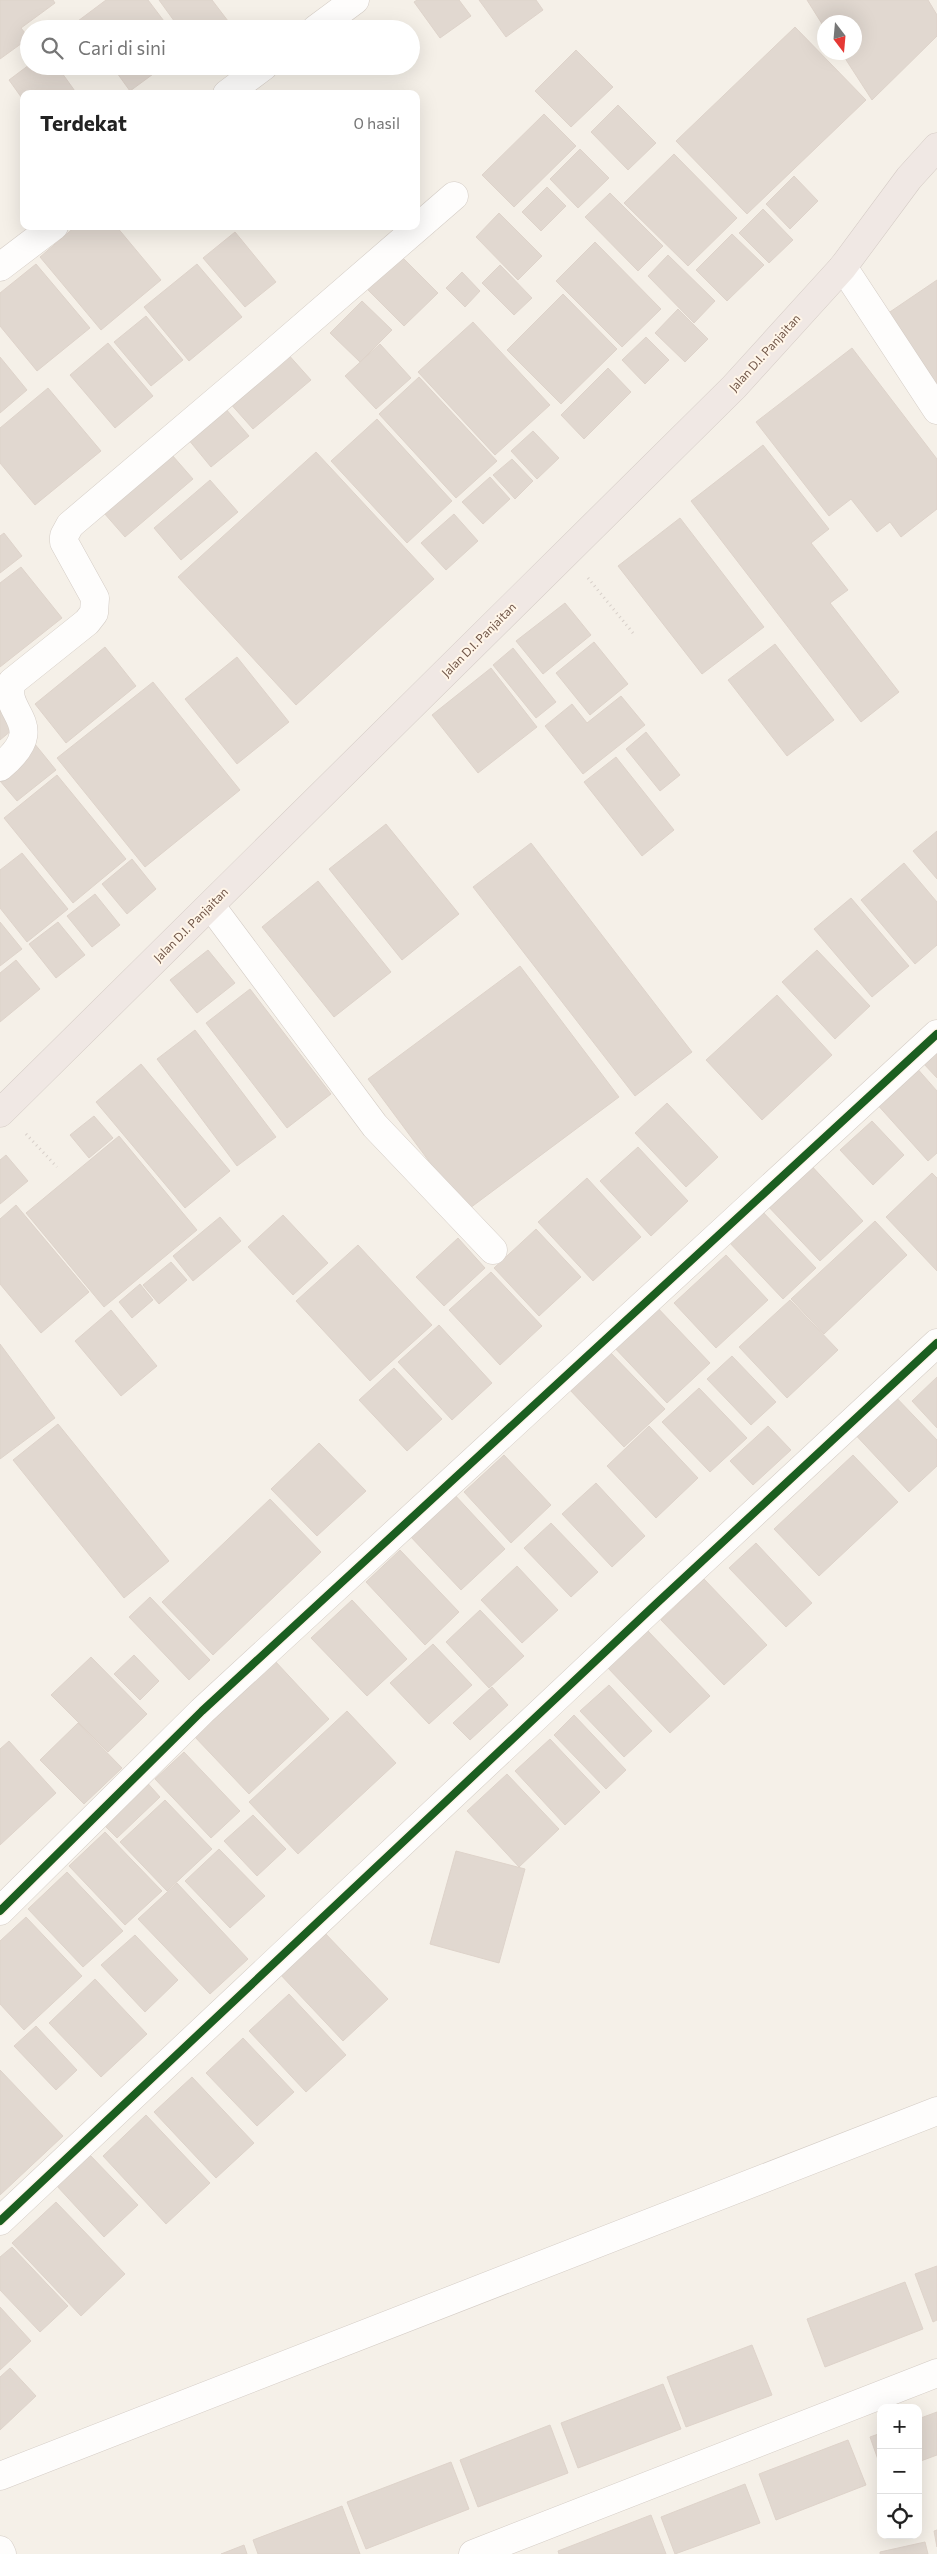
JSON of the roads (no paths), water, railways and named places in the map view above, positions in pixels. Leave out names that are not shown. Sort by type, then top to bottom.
[{"type":"highway","name":"Jalan D.I. Panjaitan","points":[[2,1111],[734,387],[843,267],[909,178],[937,147]]},
{"type":"street","points":[[328,20],[355,0]]},
{"type":"street","points":[[233,90],[252,75]]},
{"type":"street","points":[[420,225],[454,196]]},
{"type":"street","points":[[0,267],[49,230]]},
{"type":"street","points":[[0,767],[11,758],[22,743],[23,730],[10,696],[12,682],[87,622],[94,613],[96,603],[94,594],[64,542],[64,536],[70,524],[415,230]]},
{"type":"street","points":[[843,267],[937,410]]},
{"type":"street","points":[[211,906],[374,1126],[493,1250]]},
{"type":"street","points":[[0,1911],[202,1711],[937,1034]]},
{"type":"street","points":[[0,2221],[614,1643],[937,1343]]},
{"type":"street","points":[[0,2476],[937,2112]]},
{"type":"street","points":[[473,2554],[937,2373]]},
{"type":"street","points":[[0,2550],[2,2554]]}]
